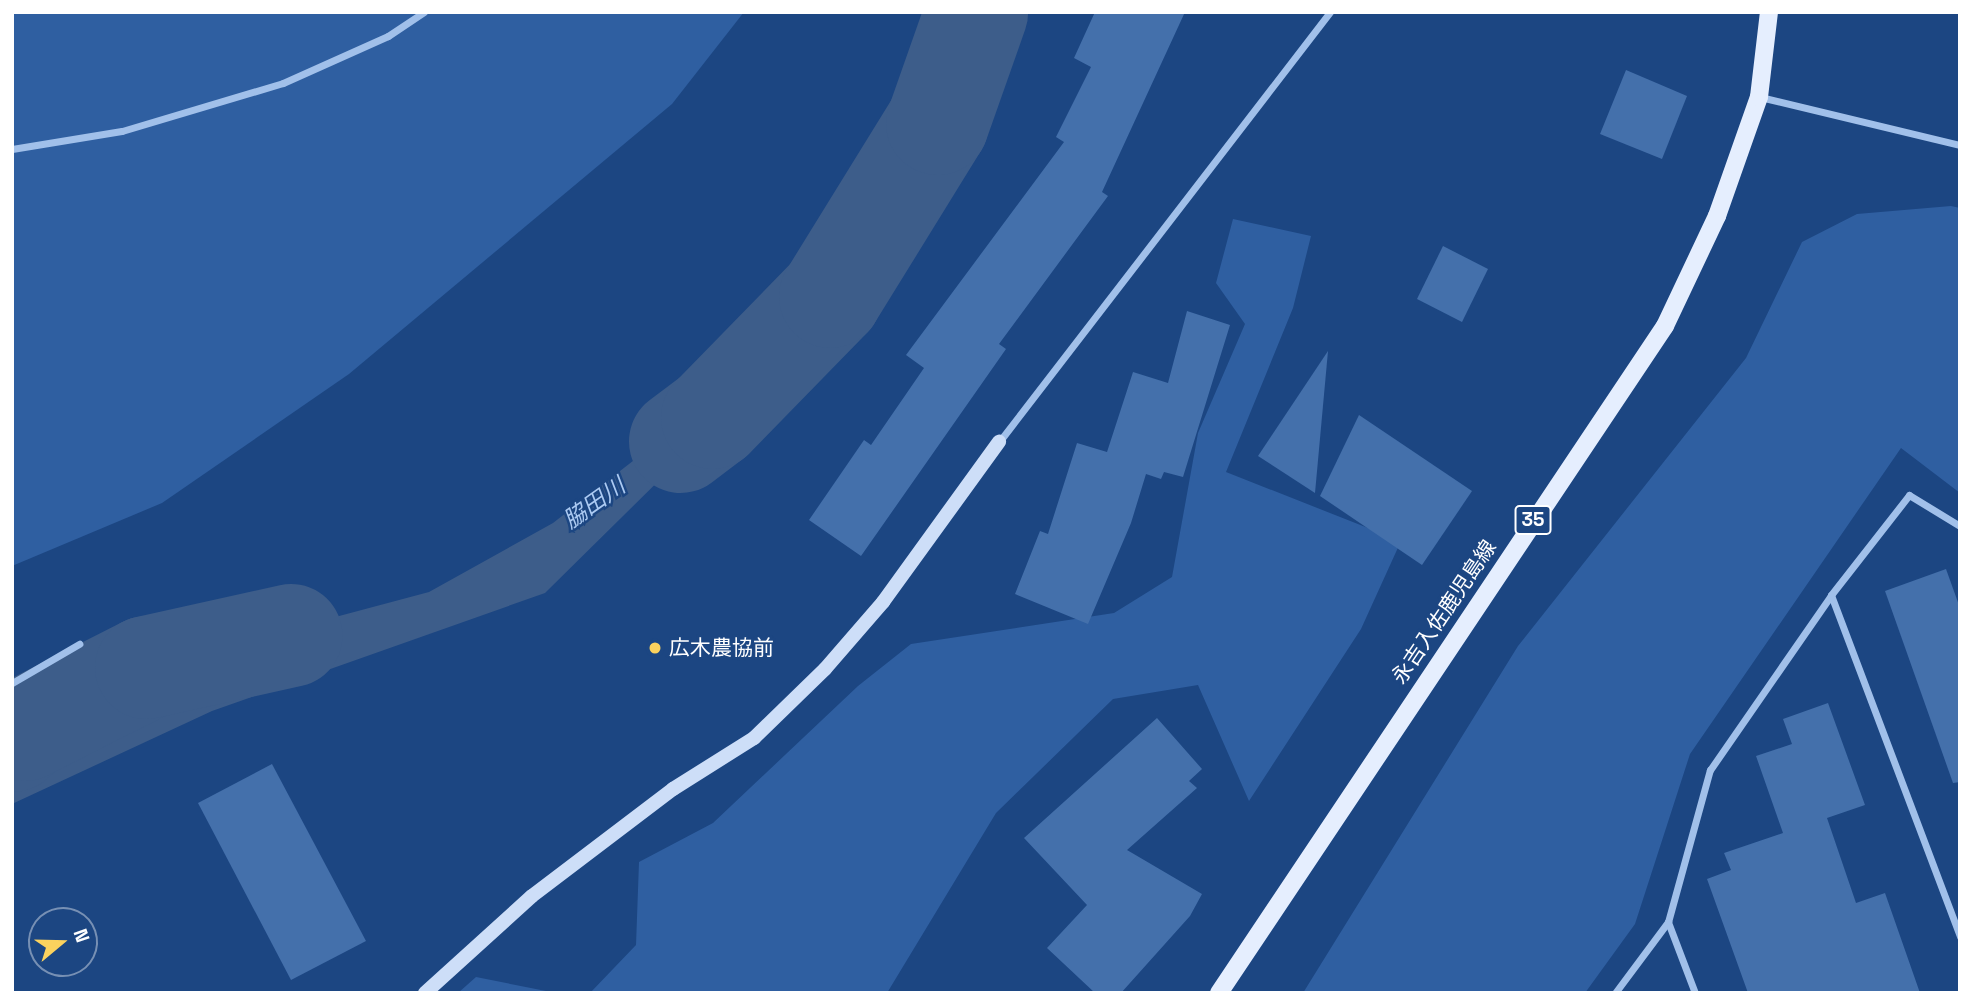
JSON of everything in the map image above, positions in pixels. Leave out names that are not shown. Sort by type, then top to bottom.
[{"type":"main road","name":"永吉入佐鹿児島線","points":[[1219,993],[1664,326],[1717,216],[1759,97],[1769,12]]},
{"type":"street","points":[[12,149],[122,131],[283,83],[388,36],[424,12]]},
{"type":"street","points":[[425,993],[532,897],[673,789],[754,738],[825,669],[883,601],[999,442],[1330,12]]},
{"type":"street","points":[[1759,97],[1960,145]]},
{"type":"street","points":[[1615,993],[1668,922],[1710,770],[1831,595],[1909,495],[1960,526]]},
{"type":"street","points":[[1831,595],[1960,937]]},
{"type":"street","points":[[12,682],[79,644]]},
{"type":"street","points":[[1668,922],[1695,993]]},
{"type":"shaded area","points":[[12,12],[744,12],[672,104],[349,374],[162,503],[12,566]]},
{"type":"shaded area","points":[[1951,206],[1960,208],[1960,493],[1901,448],[1690,754],[1635,924],[1585,993],[1303,993],[1518,646],[1746,358],[1802,242],[1857,214]]},
{"type":"shaded area","points":[[1233,219],[1311,236],[1293,308],[1226,472],[1401,541],[1361,629],[1249,801],[1198,685],[1113,699],[996,813],[887,993],[590,993],[636,945],[639,862],[713,823],[858,686],[911,644],[1114,613],[1172,577],[1198,433],[1245,324],[1216,283]]},
{"type":"shaded area","points":[[476,977],[556,993],[458,993]]},
{"type":"water","points":[[847,295],[545,593],[212,711],[12,804],[12,734],[89,683],[429,592],[553,523]]},
{"type":"building","points":[[1095,12],[1185,12],[1102,192],[1108,196],[999,344],[1006,349],[861,556],[809,520],[864,440],[871,445],[924,368],[906,355],[1064,142],[1056,137],[1091,67],[1074,58]]},
{"type":"building","points":[[1626,70],[1687,96],[1662,159],[1600,134]]},
{"type":"building","points":[[1443,246],[1488,269],[1462,322],[1417,299]]},
{"type":"building","points":[[1187,311],[1230,325],[1183,477],[1164,472],[1161,479],[1146,474],[1131,523],[1088,624],[1015,594],[1040,531],[1048,534],[1077,443],[1107,452],[1133,372],[1168,383]]},
{"type":"building","points":[[1328,351],[1315,493],[1258,456]]},
{"type":"building","points":[[1359,415],[1472,491],[1422,565],[1320,496]]},
{"type":"building","points":[[1946,569],[1960,608],[1960,782],[1953,783],[1885,591]]},
{"type":"building","points":[[1828,703],[1865,805],[1827,818],[1856,903],[1885,893],[1920,993],[1748,993],[1707,879],[1731,870],[1724,853],[1783,833],[1756,756],[1792,744],[1783,719]]},
{"type":"building","points":[[1157,718],[1202,769],[1189,781],[1197,788],[1127,850],[1202,894],[1190,916],[1121,993],[1095,993],[1047,948],[1087,905],[1024,838]]},
{"type":"building","points":[[272,764],[366,941],[291,980],[198,803]]},
{"type":"waterway","name":"脇田川","points":[[680,441],[712,417],[830,296],[937,123],[976,12]]},
{"type":"waterway","name":"脇田川","points":[[12,740],[24,729],[146,667],[290,635]]},
{"type":"place","name":"広木農協前","points":[[655,648]]}]
